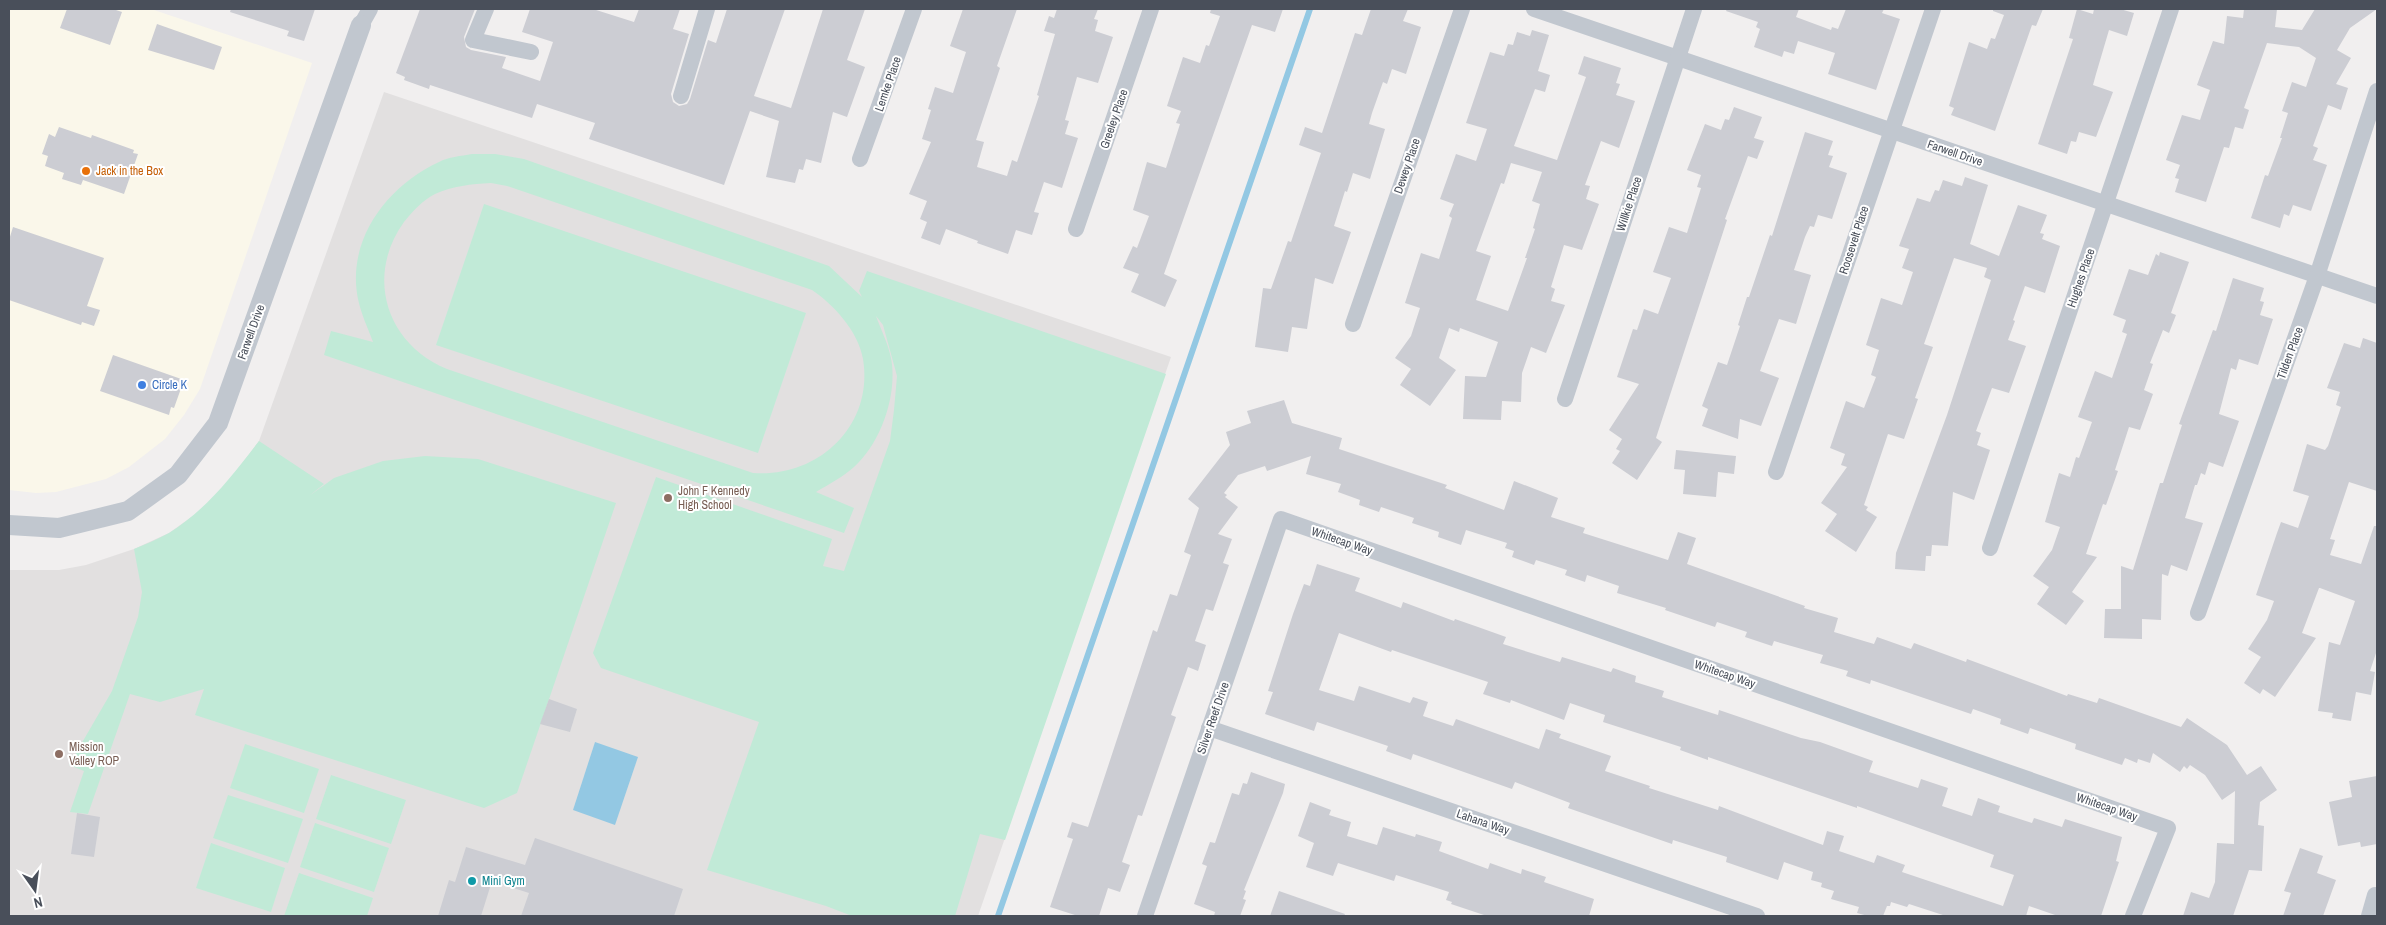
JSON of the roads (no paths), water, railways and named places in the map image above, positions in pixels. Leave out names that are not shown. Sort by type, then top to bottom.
[{"type":"street","points":[[486,9],[473,40],[531,52]]},
{"type":"street","points":[[681,96],[707,9]]},
{"type":"street","name":"Lemke Place","points":[[860,160],[914,9]]},
{"type":"street","name":"Greeley Place","points":[[1076,229],[1151,9]]},
{"type":"street","name":"Dewey Place","points":[[1353,324],[1462,9]]},
{"type":"street","name":"Farwell Drive","points":[[1534,9],[2377,296]]},
{"type":"street","name":"Willkie Place","points":[[1565,399],[1694,9]]},
{"type":"street","name":"Roosevelt Place","points":[[1776,472],[1890,131],[1933,9]]},
{"type":"street","name":"Hughes Place","points":[[1990,548],[2172,9]]},
{"type":"street","name":"Farwell Drive","points":[[9,525],[58,528],[128,511],[178,475],[218,423],[366,17]]},
{"type":"street","name":"Tilden Place","points":[[2198,613],[2317,276],[2377,91]]},
{"type":"street","name":"Silver Reef Drive","points":[[1145,916],[1281,520]]},
{"type":"street","name":"Whitecap Way","points":[[1281,520],[2168,828],[2133,916]]},
{"type":"street","name":"Lahana Way","points":[[1209,728],[1757,916]]},
{"type":"street","points":[[2369,916],[2376,895]]},
{"type":"water","points":[[595,742],[638,757],[615,825],[573,810]]},
{"type":"waterway","points":[[998,916],[1310,9]]},
{"type":"place","name":"Jack in the Box","points":[[86,171]]},
{"type":"place","name":"Circle K","points":[[142,385]]},
{"type":"place","name":"John F Kennedy High School","points":[[668,498]]},
{"type":"place","name":"Mission Valley ROP","points":[[59,754]]},
{"type":"place","name":"Mini Gym","points":[[472,881]]}]
